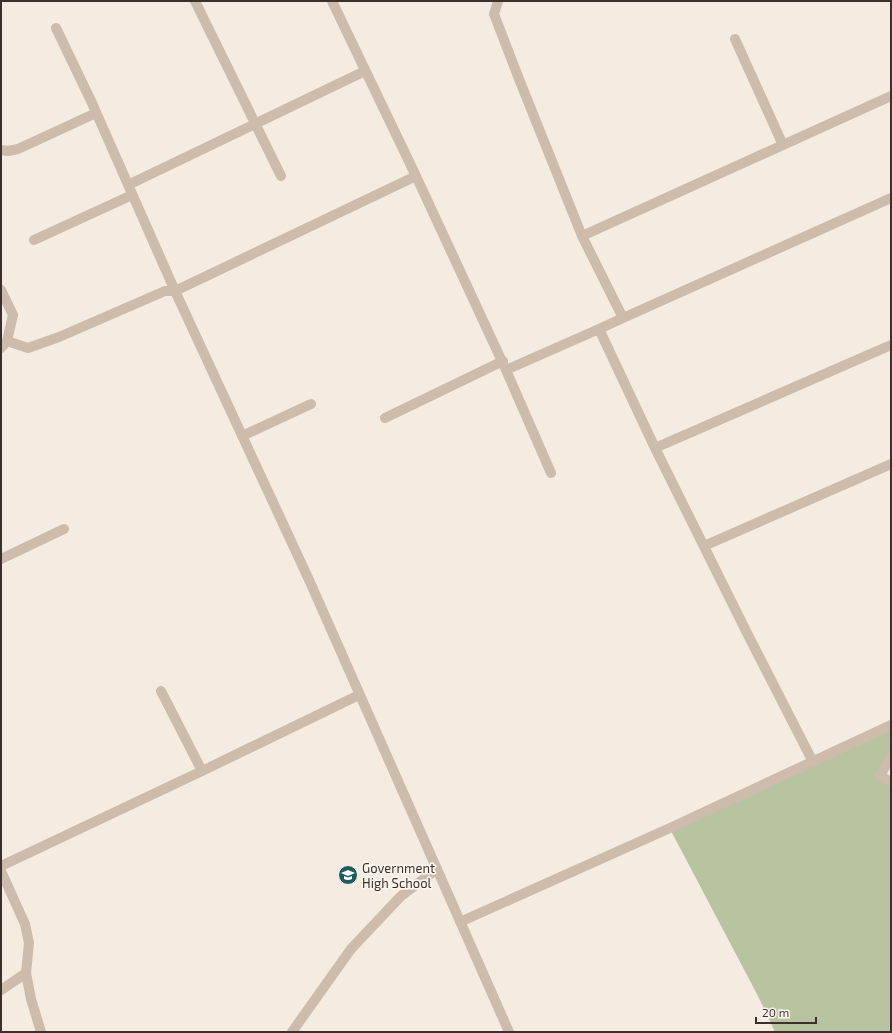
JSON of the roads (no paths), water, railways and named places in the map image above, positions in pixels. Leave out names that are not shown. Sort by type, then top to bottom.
[{"type":"street","points":[[195,1],[281,176]]},
{"type":"street","points":[[332,1],[504,365],[551,473]]},
{"type":"street","points":[[498,1],[494,14],[519,79],[582,236],[623,318]]},
{"type":"street","points":[[56,28],[96,113],[175,291],[310,582],[509,1032]]},
{"type":"street","points":[[735,39],[783,145]]},
{"type":"street","points":[[128,185],[365,71]]},
{"type":"street","points":[[582,236],[891,96]]},
{"type":"street","points":[[1,150],[8,151],[18,149],[96,113]]},
{"type":"street","points":[[1,290],[13,315],[4,344],[28,348],[59,337],[165,291],[175,291],[416,176]]},
{"type":"street","points":[[34,240],[132,195]]},
{"type":"street","points":[[384,418],[504,365],[599,329],[891,198]]},
{"type":"street","points":[[599,329],[704,546],[813,762]]},
{"type":"street","points":[[656,448],[891,345]]},
{"type":"street","points":[[242,436],[311,404]]},
{"type":"street","points":[[704,546],[891,464]]},
{"type":"street","points":[[1,559],[64,529]]},
{"type":"street","points":[[161,691],[202,771]]},
{"type":"street","points":[[1,866],[359,695]]},
{"type":"street","points":[[460,922],[670,828],[891,725]]},
{"type":"street","points":[[891,756],[880,776],[891,782]]},
{"type":"street","points":[[292,1032],[351,949],[400,896],[437,869]]},
{"type":"street","points":[[1,871],[24,924],[29,943],[26,973],[31,999],[41,1032]]},
{"type":"street","points":[[1,990],[26,973]]},
{"type":"place","name":"Government High School","points":[[348,875]]}]
